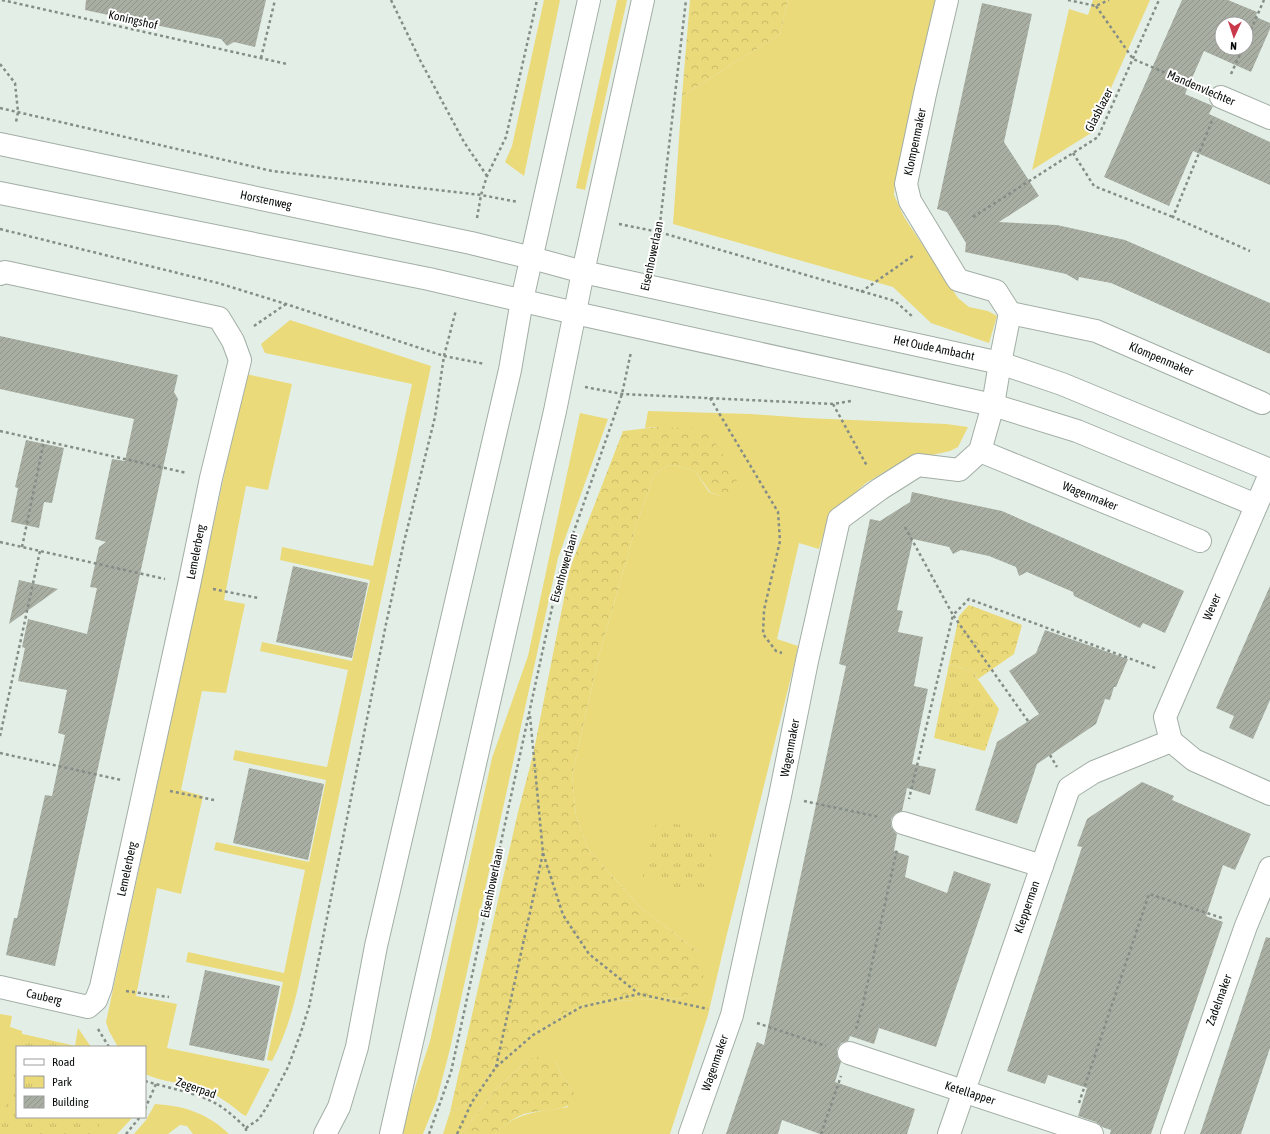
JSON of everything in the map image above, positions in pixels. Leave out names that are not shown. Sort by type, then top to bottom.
[{"type":"street","points":[[325,1134],[339,1106],[357,1047],[376,946],[510,370],[522,300],[589,0]]},
{"type":"street","points":[[391,1134],[555,411],[583,272],[643,0]]},
{"type":"street","name":"Klompenmaker","points":[[947,0],[906,184],[910,201],[958,280],[996,291],[1010,313],[1096,331],[1262,403]]},
{"type":"street","name":"Mandenvlechter","points":[[1221,97],[1270,118]]},
{"type":"street","name":"Horstenweg","points":[[0,144],[471,243],[583,272]]},
{"type":"street","points":[[0,193],[429,279],[636,327],[993,405],[1077,431],[1256,505]]},
{"type":"street","name":"Lemelerberg","points":[[0,274],[5,272],[220,318],[233,341],[240,360],[211,478],[101,987],[96,1000],[88,1006]]},
{"type":"street","name":"Het Oude Ambacht","points":[[583,272],[1000,363],[1062,384],[1270,470]]},
{"type":"street","points":[[980,451],[993,405],[1010,313]]},
{"type":"street","name":"Wagenmaker","points":[[690,1134],[732,1015],[839,519],[880,489],[918,465],[959,470],[980,451],[1200,541]]},
{"type":"street","name":"Wever","points":[[1171,741],[1165,717],[1270,474]]},
{"type":"street","points":[[1171,741],[1194,760],[1270,794]]},
{"type":"street","name":"Klepperman","points":[[949,1134],[1069,788],[1094,772],[1171,741]]},
{"type":"street","points":[[903,823],[1042,866]]},
{"type":"street","name":"Zadelmaker","points":[[1172,1134],[1246,926],[1270,868]]},
{"type":"street","name":"Cauberg","points":[[0,987],[88,1006]]},
{"type":"street","name":"Ketellapper","points":[[849,1053],[1092,1134]]},
{"type":"path","name":"Koningshof","points":[[2,0],[287,64]]},
{"type":"path","points":[[261,58],[275,0]]},
{"type":"path","points":[[391,0],[420,60],[464,142],[487,176]]},
{"type":"path","points":[[0,108],[272,171],[481,195],[487,176],[506,137],[537,0]]},
{"type":"path","name":"Eisenhowerlaan","points":[[646,286],[659,232],[686,0]]},
{"type":"path","points":[[1068,0],[1096,6],[1109,0]]},
{"type":"path","name":"Glasblazer","points":[[973,217],[1098,137],[1159,0]]},
{"type":"path","points":[[1254,23],[1264,0]]},
{"type":"path","points":[[1096,6],[1133,58]]},
{"type":"path","points":[[1173,217],[1221,97],[1239,56]]},
{"type":"path","name":"Mandenvlechter","points":[[1133,58],[1221,97]]},
{"type":"path","points":[[0,64],[15,83],[18,112]]},
{"type":"path","points":[[1073,153],[1094,186],[1173,217],[1250,251]]},
{"type":"path","points":[[0,229],[218,283],[444,356],[435,417],[404,542],[388,616],[309,1006],[288,1067],[268,1105],[259,1119],[246,1128],[246,1134]]},
{"type":"path","points":[[659,232],[860,292],[934,241]]},
{"type":"path","points":[[233,341],[286,304]]},
{"type":"path","name":"Eisenhowerlaan","points":[[429,1134],[451,1072],[560,571],[622,394],[636,327]]},
{"type":"path","points":[[622,394],[833,404],[855,400]]},
{"type":"path","points":[[710,398],[778,512],[780,540],[764,610],[763,634],[776,651],[808,661]]},
{"type":"path","points":[[833,404],[880,489]]},
{"type":"path","points":[[0,431],[211,478]]},
{"type":"path","points":[[22,547],[44,441]]},
{"type":"path","points":[[0,542],[189,585],[258,598]]},
{"type":"path","points":[[0,736],[40,551]]},
{"type":"path","points":[[1028,721],[954,615],[969,599],[1182,678]]},
{"type":"path","points":[[530,712],[543,853],[563,915],[589,954],[639,994]]},
{"type":"path","points":[[0,753],[214,800]]},
{"type":"path","points":[[780,796],[903,823]]},
{"type":"path","points":[[496,1067],[543,853]]},
{"type":"path","points":[[1068,1126],[1149,894],[1246,926]]},
{"type":"path","points":[[101,987],[169,997]]},
{"type":"path","points":[[457,1134],[472,1102],[496,1067],[533,1034],[581,1007],[639,994],[732,1015]]},
{"type":"path","points":[[821,1134],[849,1053]]},
{"type":"path","name":"Zegerpad","points":[[146,1081],[198,1096],[216,1104],[233,1115],[246,1128]]},
{"type":"path","points":[[146,1107],[156,1084]]},
{"type":"path","points":[[126,1134],[139,1118]]},
{"type":"green space","points":[[544,0],[560,0],[524,176],[505,162],[512,146]]},
{"type":"green space","points":[[617,0],[627,0],[585,190],[576,188]]},
{"type":"green space","points":[[690,0],[788,0],[780,34],[682,96]]},
{"type":"green space","points":[[788,0],[937,0],[895,181],[894,195],[904,217],[958,298],[969,307],[988,311],[997,316],[989,343],[931,323],[893,287],[673,224],[682,96],[780,34]]},
{"type":"green space","points":[[1093,0],[1150,0],[1091,133],[1032,170],[1069,9],[1088,15]]},
{"type":"green space","points":[[290,320],[431,366],[297,992],[287,1027],[272,1061],[267,1060],[283,982],[186,962],[188,952],[284,973],[305,870],[214,850],[216,842],[309,862],[326,780],[233,760],[235,750],[327,767],[348,670],[260,651],[262,642],[352,661],[370,580],[280,560],[282,547],[373,566],[412,384],[265,353],[261,344]]},
{"type":"green space","points":[[246,374],[292,384],[268,490],[246,486],[224,600],[245,604],[226,693],[202,691],[181,790],[203,796],[181,894],[157,888],[136,996],[177,1004],[167,1048],[270,1069],[246,1116],[208,1091],[146,1074],[146,1046],[117,1046],[106,1022]]},
{"type":"green space","points":[[648,411],[751,414],[946,424],[968,427],[958,447],[950,451],[932,455],[908,458],[866,483],[833,512],[825,529],[819,549],[799,543],[777,639],[798,646],[795,661],[708,1015],[670,1134],[495,1134],[503,1126],[520,1117],[538,1112],[568,1107],[573,1090],[561,1075],[556,1062],[529,1059],[496,1089],[461,1134],[443,1134],[450,1112],[472,1102],[494,1065],[539,1030],[567,1012],[589,1002],[684,998],[699,952],[641,908],[588,849],[576,816],[572,775],[599,656],[636,526],[654,475],[668,465],[695,471],[709,492],[720,496],[658,427],[645,428]]},
{"type":"green space","points":[[580,413],[608,419],[558,558],[450,1049],[437,1099],[423,1134],[400,1134],[430,1041],[492,758],[528,656]]},
{"type":"green space","points":[[658,427],[706,429],[735,473],[737,483],[733,491],[720,496],[710,492],[695,471],[668,465],[654,475],[636,526],[599,656],[572,775],[576,816],[588,849],[641,908],[699,952],[704,980],[684,998],[589,1002],[567,1012],[539,1030],[494,1065],[472,1102],[450,1112],[518,812],[533,755],[570,568],[623,431]]},
{"type":"green space","points":[[969,605],[1022,625],[1014,654],[978,679],[972,671],[949,664],[959,616]]},
{"type":"green space","points":[[949,664],[972,671],[999,709],[985,751],[934,738]]},
{"type":"green space","points":[[657,819],[717,834],[702,894],[642,880]]},
{"type":"green space","points":[[0,1014],[12,1016],[10,1027],[22,1031],[22,1034],[75,1046],[16,1046],[16,1118],[132,1118],[117,1134],[0,1134]]},
{"type":"green space","points":[[78,1028],[90,1046],[75,1046]]},
{"type":"green space","points":[[22,1034],[75,1046],[19,1046]]},
{"type":"green space","points":[[544,1056],[556,1062],[561,1075],[573,1090],[576,1102],[557,1109],[524,1114],[508,1122],[495,1134],[461,1134],[496,1089],[529,1059]]},
{"type":"green space","points":[[16,1059],[16,1118],[101,1118],[97,1134],[24,1134],[0,1130]]},
{"type":"green space","points":[[155,1104],[195,1112],[212,1121],[229,1134],[193,1134],[187,1126],[180,1125],[168,1134],[134,1134],[146,1120]]},
{"type":"building","points":[[86,0],[266,0],[255,47],[234,42],[227,46],[221,39],[85,10]]},
{"type":"building","points":[[1182,0],[1228,0],[1257,12],[1256,17],[1270,23],[1270,29],[1251,72],[1215,56],[1254,56],[1254,16],[1214,16],[1214,55],[1204,51],[1185,94],[1213,106],[1209,114],[1270,142],[1270,185],[1193,151],[1169,206],[1104,177]]},
{"type":"building","points":[[982,3],[1032,14],[1004,142],[1039,196],[999,222],[1057,225],[1125,240],[1270,303],[1270,354],[1111,283],[1079,277],[1078,281],[1066,274],[965,252],[966,243],[947,212],[937,209]]},
{"type":"building","points":[[0,336],[178,375],[174,392],[178,399],[55,966],[6,955],[14,918],[17,918],[45,795],[52,796],[65,735],[58,733],[67,690],[18,681],[25,648],[22,647],[28,619],[87,634],[97,588],[90,587],[99,547],[106,542],[95,539],[112,459],[125,461],[134,419],[0,389]]},
{"type":"building","points":[[26,440],[64,448],[52,503],[44,502],[39,528],[11,522],[18,488],[15,487]]},
{"type":"building","points":[[912,492],[1002,511],[1184,591],[1165,633],[1143,623],[1140,628],[1074,596],[1073,592],[1027,572],[1019,576],[1016,567],[989,556],[961,550],[953,554],[949,547],[913,539],[897,610],[903,611],[898,632],[923,637],[914,686],[928,689],[912,764],[936,769],[930,795],[907,788],[902,811],[895,814],[891,819],[891,826],[897,834],[894,851],[909,856],[905,877],[947,893],[954,871],[991,884],[936,1047],[879,1028],[874,1044],[850,1036],[848,1041],[841,1043],[837,1049],[837,1056],[841,1062],[835,1082],[915,1109],[907,1134],[820,1134],[782,1120],[778,1134],[726,1134],[757,1042],[764,1045],[846,666],[839,664],[870,519],[880,521],[910,502]]},
{"type":"building","points":[[293,566],[368,583],[352,658],[276,642]]},
{"type":"building","points":[[19,580],[58,589],[9,624]]},
{"type":"building","points":[[1270,586],[1270,700],[1253,739],[1229,728],[1234,716],[1216,708]]},
{"type":"building","points":[[1045,630],[1128,659],[1116,687],[1114,687],[1110,700],[1105,699],[1096,724],[1037,764],[1017,824],[975,810],[997,742],[1039,714],[1009,671],[1036,653]]},
{"type":"building","points":[[249,768],[324,784],[308,860],[233,843]]},
{"type":"building","points":[[1142,782],[1174,796],[1172,800],[1251,834],[1235,870],[1223,865],[1206,916],[1223,922],[1151,1134],[1110,1134],[1111,1130],[1102,1127],[1096,1122],[1078,1116],[1087,1088],[1048,1075],[1045,1084],[1007,1071],[1082,847],[1077,846],[1087,819]]},
{"type":"building","points":[[1266,937],[1270,938],[1270,1048],[1241,1134],[1200,1134]]},
{"type":"building","points":[[205,970],[280,986],[264,1061],[189,1045]]}]
